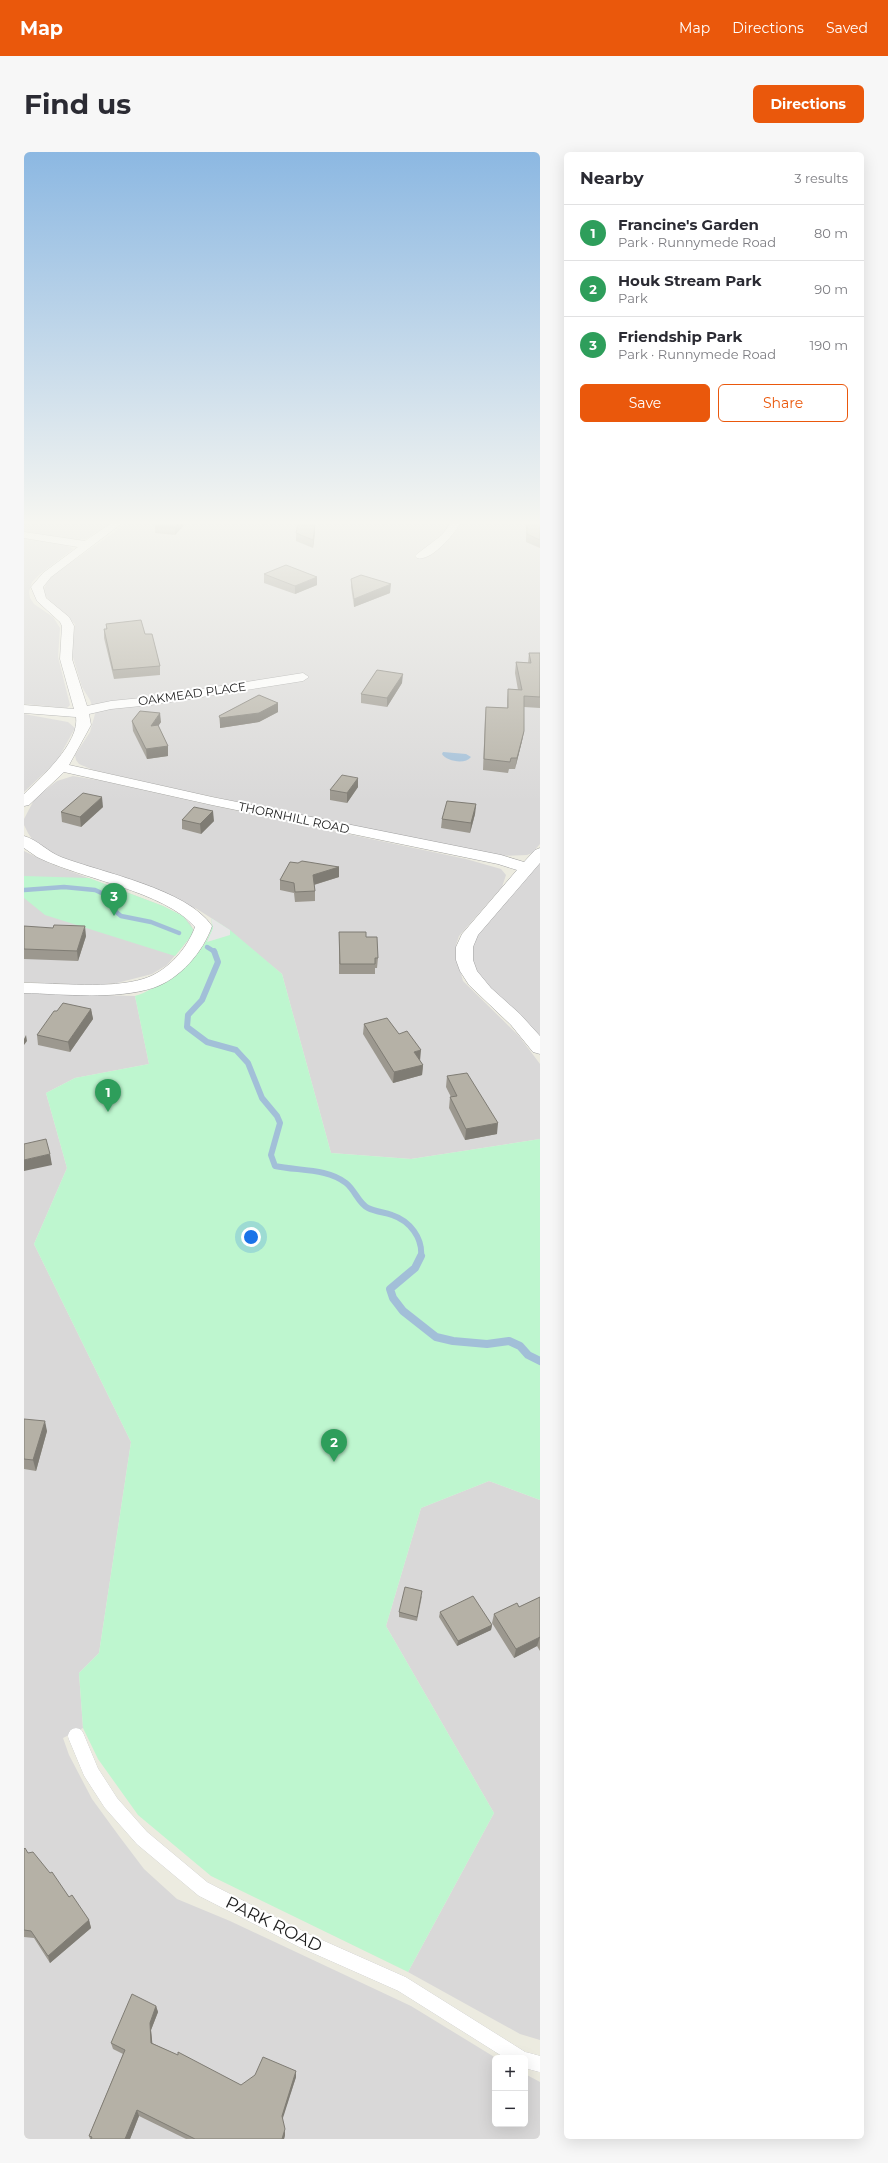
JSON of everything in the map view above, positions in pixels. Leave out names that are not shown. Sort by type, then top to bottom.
[{"type":"street","points":[[24,802],[61,767],[83,730],[82,712],[66,659],[68,626],[61,617]]},
{"type":"street","name":"OAKMEAD PLACE","points":[[24,709],[52,713],[82,712],[111,705],[151,701],[303,677]]},
{"type":"street","name":"THORNHILL ROAD","points":[[61,767],[212,801],[501,860],[528,868]]},
{"type":"street","points":[[24,841],[42,854],[55,860],[175,904],[196,915],[204,926],[198,942],[172,970],[148,984],[112,989],[24,988]]},
{"type":"street","points":[[540,853],[470,934],[465,947],[465,964],[475,984],[515,1019],[540,1048]]},
{"type":"lane","name":"PARK ROAD","points":[[76,1736],[91,1772],[111,1803],[142,1838],[203,1889],[305,1941],[402,1984],[515,2055]]},
{"type":"lane","points":[[528,2061],[540,2064]]},
{"type":"shaded area","points":[[24,617],[53,617],[60,628],[58,657],[70,705],[67,708],[24,704]]},
{"type":"shaded area","points":[[67,617],[540,617],[540,844],[532,853],[527,855],[497,856],[186,791],[93,770],[79,764],[75,755],[90,732],[95,714],[90,700],[82,687],[72,654],[75,624]]},
{"type":"shaded area","points":[[24,714],[68,722],[75,728],[57,761],[24,792]]},
{"type":"shaded area","points":[[73,776],[103,781],[466,859],[501,869],[506,875],[502,887],[459,936],[456,945],[456,956],[463,981],[519,1036],[540,1064],[540,1139],[411,1159],[331,1153],[282,974],[222,925],[197,909],[51,853],[34,842],[24,825],[24,819],[35,798],[57,781]]},
{"type":"shaded area","points":[[24,851],[51,864],[163,906],[183,917],[190,923],[193,929],[192,935],[167,965],[152,974],[117,983],[91,985],[24,982]]},
{"type":"shaded area","points":[[540,861],[540,1037],[483,984],[477,974],[470,950],[473,940]]},
{"type":"shaded area","points":[[211,918],[230,930],[230,935],[207,942],[213,928]]},
{"type":"shaded area","points":[[24,993],[135,996],[149,1064],[75,1078],[46,1093],[67,1168],[34,1244],[131,1442],[99,1653],[79,1673],[83,1728],[63,1738],[69,1755],[92,1799],[119,1836],[144,1869],[177,1899],[230,1921],[411,2006],[492,2056],[492,2127],[528,2127],[528,2076],[540,2082],[540,2139],[24,2139]]},
{"type":"shaded area","points":[[489,1481],[540,1500],[540,2040],[520,2034],[408,1972],[494,1813],[386,1626],[421,1508]]},
{"type":"green space","points":[[24,876],[89,878],[163,906],[183,916],[193,929],[192,935],[175,956],[45,915],[24,898]]},
{"type":"green space","points":[[211,918],[230,930],[282,974],[331,1153],[411,1159],[540,1139],[540,1500],[489,1481],[421,1508],[386,1626],[494,1813],[408,1972],[211,1876],[138,1815],[98,1759],[83,1728],[79,1673],[99,1653],[131,1442],[34,1244],[67,1168],[46,1093],[75,1078],[149,1064],[135,996],[159,985],[172,976],[197,953],[206,941],[211,929]]},
{"type":"water","points":[[443,752],[466,754],[471,757],[464,761],[456,761],[447,759],[442,754]]},
{"type":"building","points":[[141,620],[145,634],[152,634],[160,666],[113,670],[104,629],[107,629],[106,624]]},
{"type":"building","points":[[529,653],[540,653],[540,697],[524,696],[524,731],[517,758],[511,758],[510,762],[484,759],[486,707],[508,708],[508,689],[522,690],[516,662],[531,663]]},
{"type":"building","points":[[377,670],[403,674],[387,698],[361,694]]},
{"type":"building","points":[[259,695],[278,703],[259,713],[220,718],[219,716]]},
{"type":"building","points":[[140,711],[160,713],[151,726],[158,725],[168,746],[146,749],[132,721]]},
{"type":"building","points":[[342,775],[358,778],[347,793],[330,790]]},
{"type":"building","points":[[83,793],[102,797],[80,817],[61,812]]},
{"type":"building","points":[[447,801],[476,804],[471,823],[442,819]]},
{"type":"building","points":[[194,807],[213,811],[200,824],[182,820]]},
{"type":"building","points":[[302,861],[339,867],[313,875],[315,891],[295,892],[294,883],[280,880],[290,862],[298,863]]},
{"type":"building","points":[[54,925],[85,926],[77,951],[24,949],[24,926],[53,928]]},
{"type":"building","points":[[339,932],[366,932],[366,937],[377,937],[378,958],[375,958],[375,964],[340,964]]},
{"type":"building","points":[[63,1003],[91,1009],[68,1042],[37,1035],[54,1011],[57,1011]]},
{"type":"building","points":[[387,1018],[399,1034],[407,1031],[421,1050],[414,1052],[423,1065],[394,1072],[364,1024]]},
{"type":"building","points":[[467,1073],[498,1123],[466,1129],[450,1097],[457,1096],[447,1076]]},
{"type":"building","points":[[46,1139],[50,1154],[24,1160],[24,1144]]},
{"type":"building","points":[[24,1419],[45,1421],[33,1460],[24,1459]]},
{"type":"building","points":[[405,1587],[422,1591],[417,1617],[399,1612]]},
{"type":"building","points":[[473,1596],[492,1625],[458,1641],[440,1612]]},
{"type":"building","points":[[540,1597],[540,1637],[516,1649],[494,1614],[517,1603],[519,1607]]},
{"type":"building","points":[[25,1848],[28,1853],[33,1852],[50,1873],[52,1872],[69,1897],[72,1895],[89,1920],[48,1956],[31,1931],[24,1930]]},
{"type":"building","points":[[132,1994],[156,2006],[150,2023],[151,2043],[178,2055],[178,2052],[241,2085],[255,2075],[263,2057],[296,2071],[282,2116],[285,2129],[282,2139],[195,2139],[137,2110],[125,2139],[91,2139],[92,2137],[89,2136],[125,2050],[111,2043]]},
{"type":"waterway","points":[[24,890],[64,887],[95,890],[106,895],[115,911],[121,916],[151,922],[179,933]]},
{"type":"waterway","points":[[207,947],[214,951]]},
{"type":"waterway","points":[[214,951],[218,962],[202,1000],[188,1015],[187,1027],[207,1042],[236,1050],[248,1063],[262,1098],[277,1116],[280,1123],[271,1155],[275,1166],[321,1172],[338,1178],[349,1186],[365,1206],[389,1214],[404,1221],[410,1226],[420,1243],[421,1256]]},
{"type":"waterway","points":[[421,1256],[415,1268],[390,1289],[393,1298],[403,1311],[436,1337],[453,1341],[487,1344],[509,1341],[520,1346],[528,1355],[540,1361]]},
{"type":"place","name":"Friendship Park","points":[[114,916]]},
{"type":"place","name":"Francine's Garden","points":[[108,1112]]},
{"type":"place","name":"Houk Stream Park","points":[[334,1462]]}]
